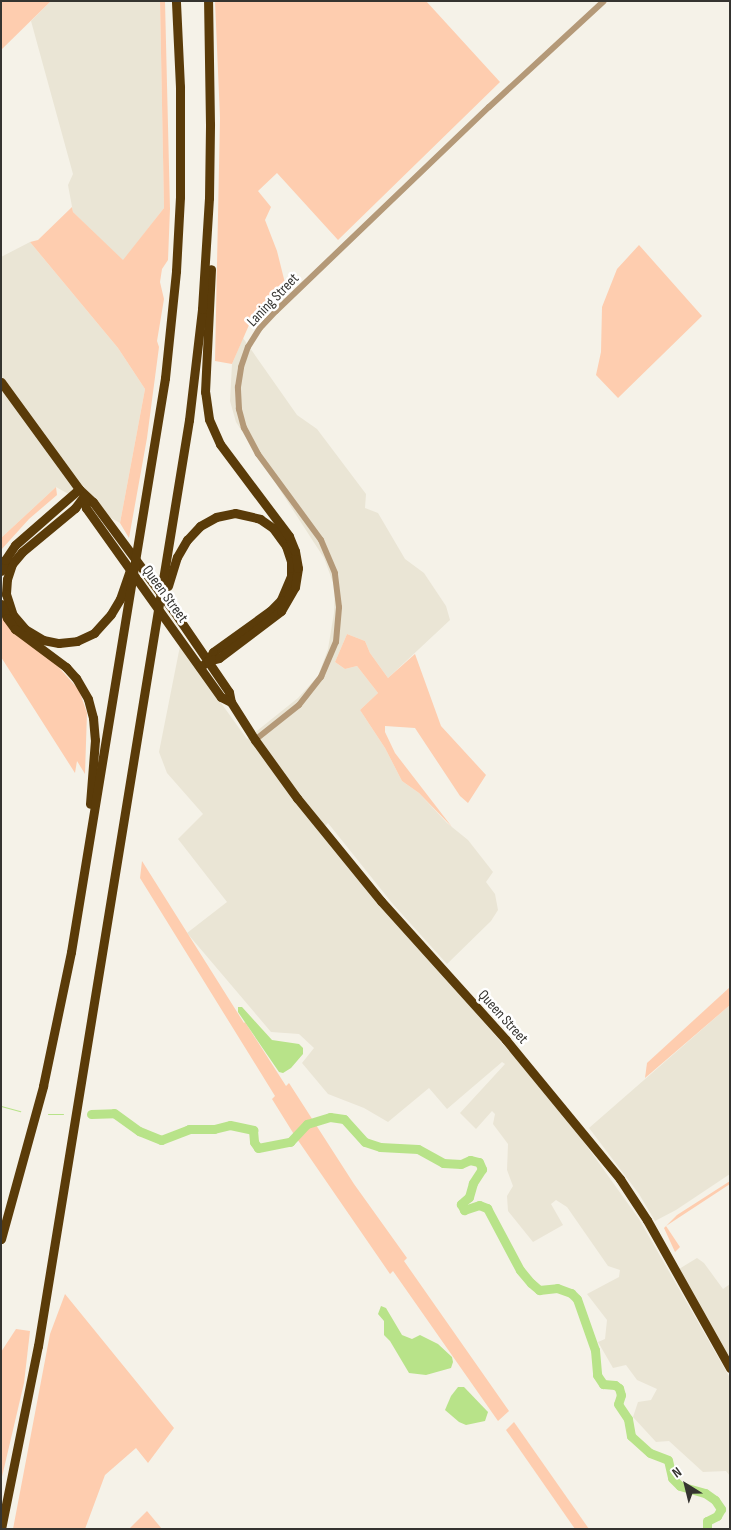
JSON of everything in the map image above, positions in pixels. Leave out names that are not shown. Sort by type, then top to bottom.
[{"type":"highway","points":[[1,1239],[43,1086],[69,961],[92,814],[100,778],[128,589],[139,542],[164,378],[178,242],[181,124],[176,1]]},
{"type":"highway","points":[[200,667],[208,661],[219,658],[281,611],[295,587],[298,568],[295,551],[289,536],[220,444],[212,428],[207,410],[206,385],[213,222],[208,1]]},
{"type":"highway","points":[[1,1529],[35,1364],[124,817],[156,630],[167,579],[190,420],[202,310],[210,124]]},
{"type":"highway","name":"Queen Street","points":[[1,382],[81,493],[98,509],[208,661],[229,692],[231,702],[255,740],[297,798],[381,901],[506,1040],[620,1179],[647,1220],[730,1368]]},
{"type":"highway","points":[[81,493],[75,508],[16,558],[9,571],[6,587],[10,609],[20,625],[37,637],[50,642],[68,643],[86,637],[100,628],[128,589]]},
{"type":"highway","points":[[1,571],[15,545],[81,493]]},
{"type":"highway","name":"Queen Street","points":[[81,493],[86,508],[221,697],[231,702]]},
{"type":"highway","points":[[167,579],[187,540],[200,526],[216,517],[235,513],[260,519],[273,528],[286,546],[291,560],[291,576],[281,600],[270,611],[213,652],[208,661]]},
{"type":"highway","points":[[1,604],[7,618],[15,629],[60,662],[76,678],[84,691],[93,718],[92,814]]},
{"type":"street","name":"Laning Street","points":[[255,740],[299,705],[321,677],[336,642],[339,607],[334,573],[321,540],[257,453],[244,428],[239,409],[238,387],[241,367],[248,347],[260,328],[276,311],[489,107],[604,1]]},
{"type":"shaded area","points":[[1,1],[51,1],[1,50]]},
{"type":"shaded area","points":[[51,1],[160,1],[164,208],[123,261],[73,212],[68,185],[73,174],[31,21]]},
{"type":"shaded area","points":[[160,1],[165,1],[170,209],[168,260],[162,269],[160,282],[164,299],[157,341],[159,347],[147,438],[129,538],[120,523],[145,389],[118,348],[30,242],[38,240],[72,207],[73,212],[123,260],[164,208]]},
{"type":"shaded area","points":[[215,1],[426,1],[500,82],[338,240],[277,173],[258,191],[271,207],[265,220],[277,251],[286,287],[249,325],[232,364],[215,361],[220,118]]},
{"type":"shaded area","points":[[30,242],[118,348],[145,389],[120,523],[56,487],[1,538],[1,257]]},
{"type":"shaded area","points":[[639,245],[702,316],[618,398],[596,375],[601,352],[602,307],[617,269]]},
{"type":"shaded area","points":[[243,338],[297,415],[317,429],[366,494],[365,508],[378,513],[405,559],[424,573],[446,606],[450,620],[388,678],[370,653],[365,641],[347,634],[335,662],[345,669],[357,666],[378,693],[360,710],[385,748],[402,781],[419,793],[447,823],[468,840],[493,872],[486,882],[495,894],[498,910],[491,921],[447,964],[392,903],[328,823],[319,832],[566,1117],[639,1219],[730,1378],[730,1476],[726,1471],[703,1472],[669,1441],[656,1442],[633,1417],[638,1402],[651,1400],[657,1389],[637,1380],[626,1365],[613,1368],[598,1342],[605,1339],[607,1320],[587,1294],[619,1277],[620,1270],[608,1266],[567,1207],[556,1200],[551,1204],[563,1225],[533,1242],[508,1211],[507,1196],[513,1186],[507,1170],[508,1144],[493,1124],[495,1114],[492,1111],[476,1129],[460,1113],[505,1064],[502,1062],[447,1109],[429,1088],[388,1122],[364,1108],[328,1094],[302,1063],[314,1048],[299,1034],[271,1032],[187,933],[227,902],[178,839],[203,814],[167,773],[159,752],[180,646],[247,739],[298,698],[318,676],[328,649],[334,613],[335,588],[324,558],[236,422],[230,401],[232,364]]},
{"type":"shaded area","points":[[56,487],[57,495],[29,519],[1,550],[1,538]]},
{"type":"shaded area","points":[[1,613],[55,663],[79,690],[87,713],[85,774],[77,761],[75,773],[1,657]]},
{"type":"shaded area","points":[[347,634],[365,641],[370,653],[388,678],[415,654],[441,726],[486,775],[468,803],[460,796],[415,728],[385,726],[385,732],[395,753],[452,827],[419,793],[402,781],[385,748],[360,710],[378,693],[357,666],[345,669],[335,662]]},
{"type":"shaded area","points":[[142,861],[286,1086],[289,1083],[354,1184],[407,1258],[404,1261],[509,1411],[498,1421],[393,1271],[390,1274],[295,1136],[272,1099],[275,1096],[140,878]]},
{"type":"shaded area","points":[[730,987],[730,1005],[645,1078],[647,1063]]},
{"type":"shaded area","points":[[730,1005],[730,1174],[676,1210],[655,1221],[639,1194],[589,1128]]},
{"type":"shaded area","points":[[238,1007],[242,1007],[272,1040],[299,1044],[303,1048],[303,1054],[291,1068],[283,1073],[279,1072],[238,1012]]},
{"type":"shaded area","points":[[730,1181],[730,1184],[666,1226],[677,1215]]},
{"type":"shaded area","points":[[666,1226],[680,1247],[675,1252],[664,1228]]},
{"type":"shaded area","points":[[697,1258],[704,1263],[723,1289],[730,1284],[730,1362],[679,1269]]},
{"type":"shaded area","points":[[65,1294],[174,1428],[148,1463],[136,1448],[105,1475],[85,1529],[13,1529],[50,1334]]},
{"type":"shaded area","points":[[381,1306],[386,1308],[402,1335],[412,1339],[420,1335],[438,1344],[452,1357],[451,1368],[426,1375],[409,1373],[390,1341],[384,1335],[384,1321],[378,1314]]},
{"type":"shaded area","points":[[16,1329],[30,1331],[24,1383],[1,1481],[1,1352]]},
{"type":"shaded area","points":[[458,1387],[464,1387],[488,1412],[485,1421],[466,1425],[459,1422],[445,1410],[451,1396]]},
{"type":"shaded area","points":[[514,1422],[589,1529],[575,1529],[506,1430]]},
{"type":"shaded area","points":[[147,1511],[162,1529],[129,1529]]},
{"type":"waterway","points":[[1,1106],[20,1111]]},
{"type":"waterway","points":[[91,1114],[114,1113],[139,1131],[161,1140],[189,1129],[214,1129],[230,1125],[253,1130],[254,1142],[258,1148],[290,1142],[307,1124],[330,1117],[344,1119],[365,1142],[380,1147],[418,1149],[443,1163],[461,1164],[470,1160],[479,1162],[482,1169],[473,1183],[469,1197],[461,1204],[464,1210],[479,1205],[487,1208],[520,1270],[539,1290],[557,1288],[571,1293],[577,1299],[595,1350],[597,1375],[603,1384],[615,1385],[619,1388],[621,1395],[618,1404],[628,1419],[631,1436],[650,1453],[668,1460],[672,1478],[680,1486],[705,1493],[715,1500],[721,1509],[717,1516],[707,1521],[707,1529]]},
{"type":"waterway","points":[[48,1114],[63,1114]]}]
